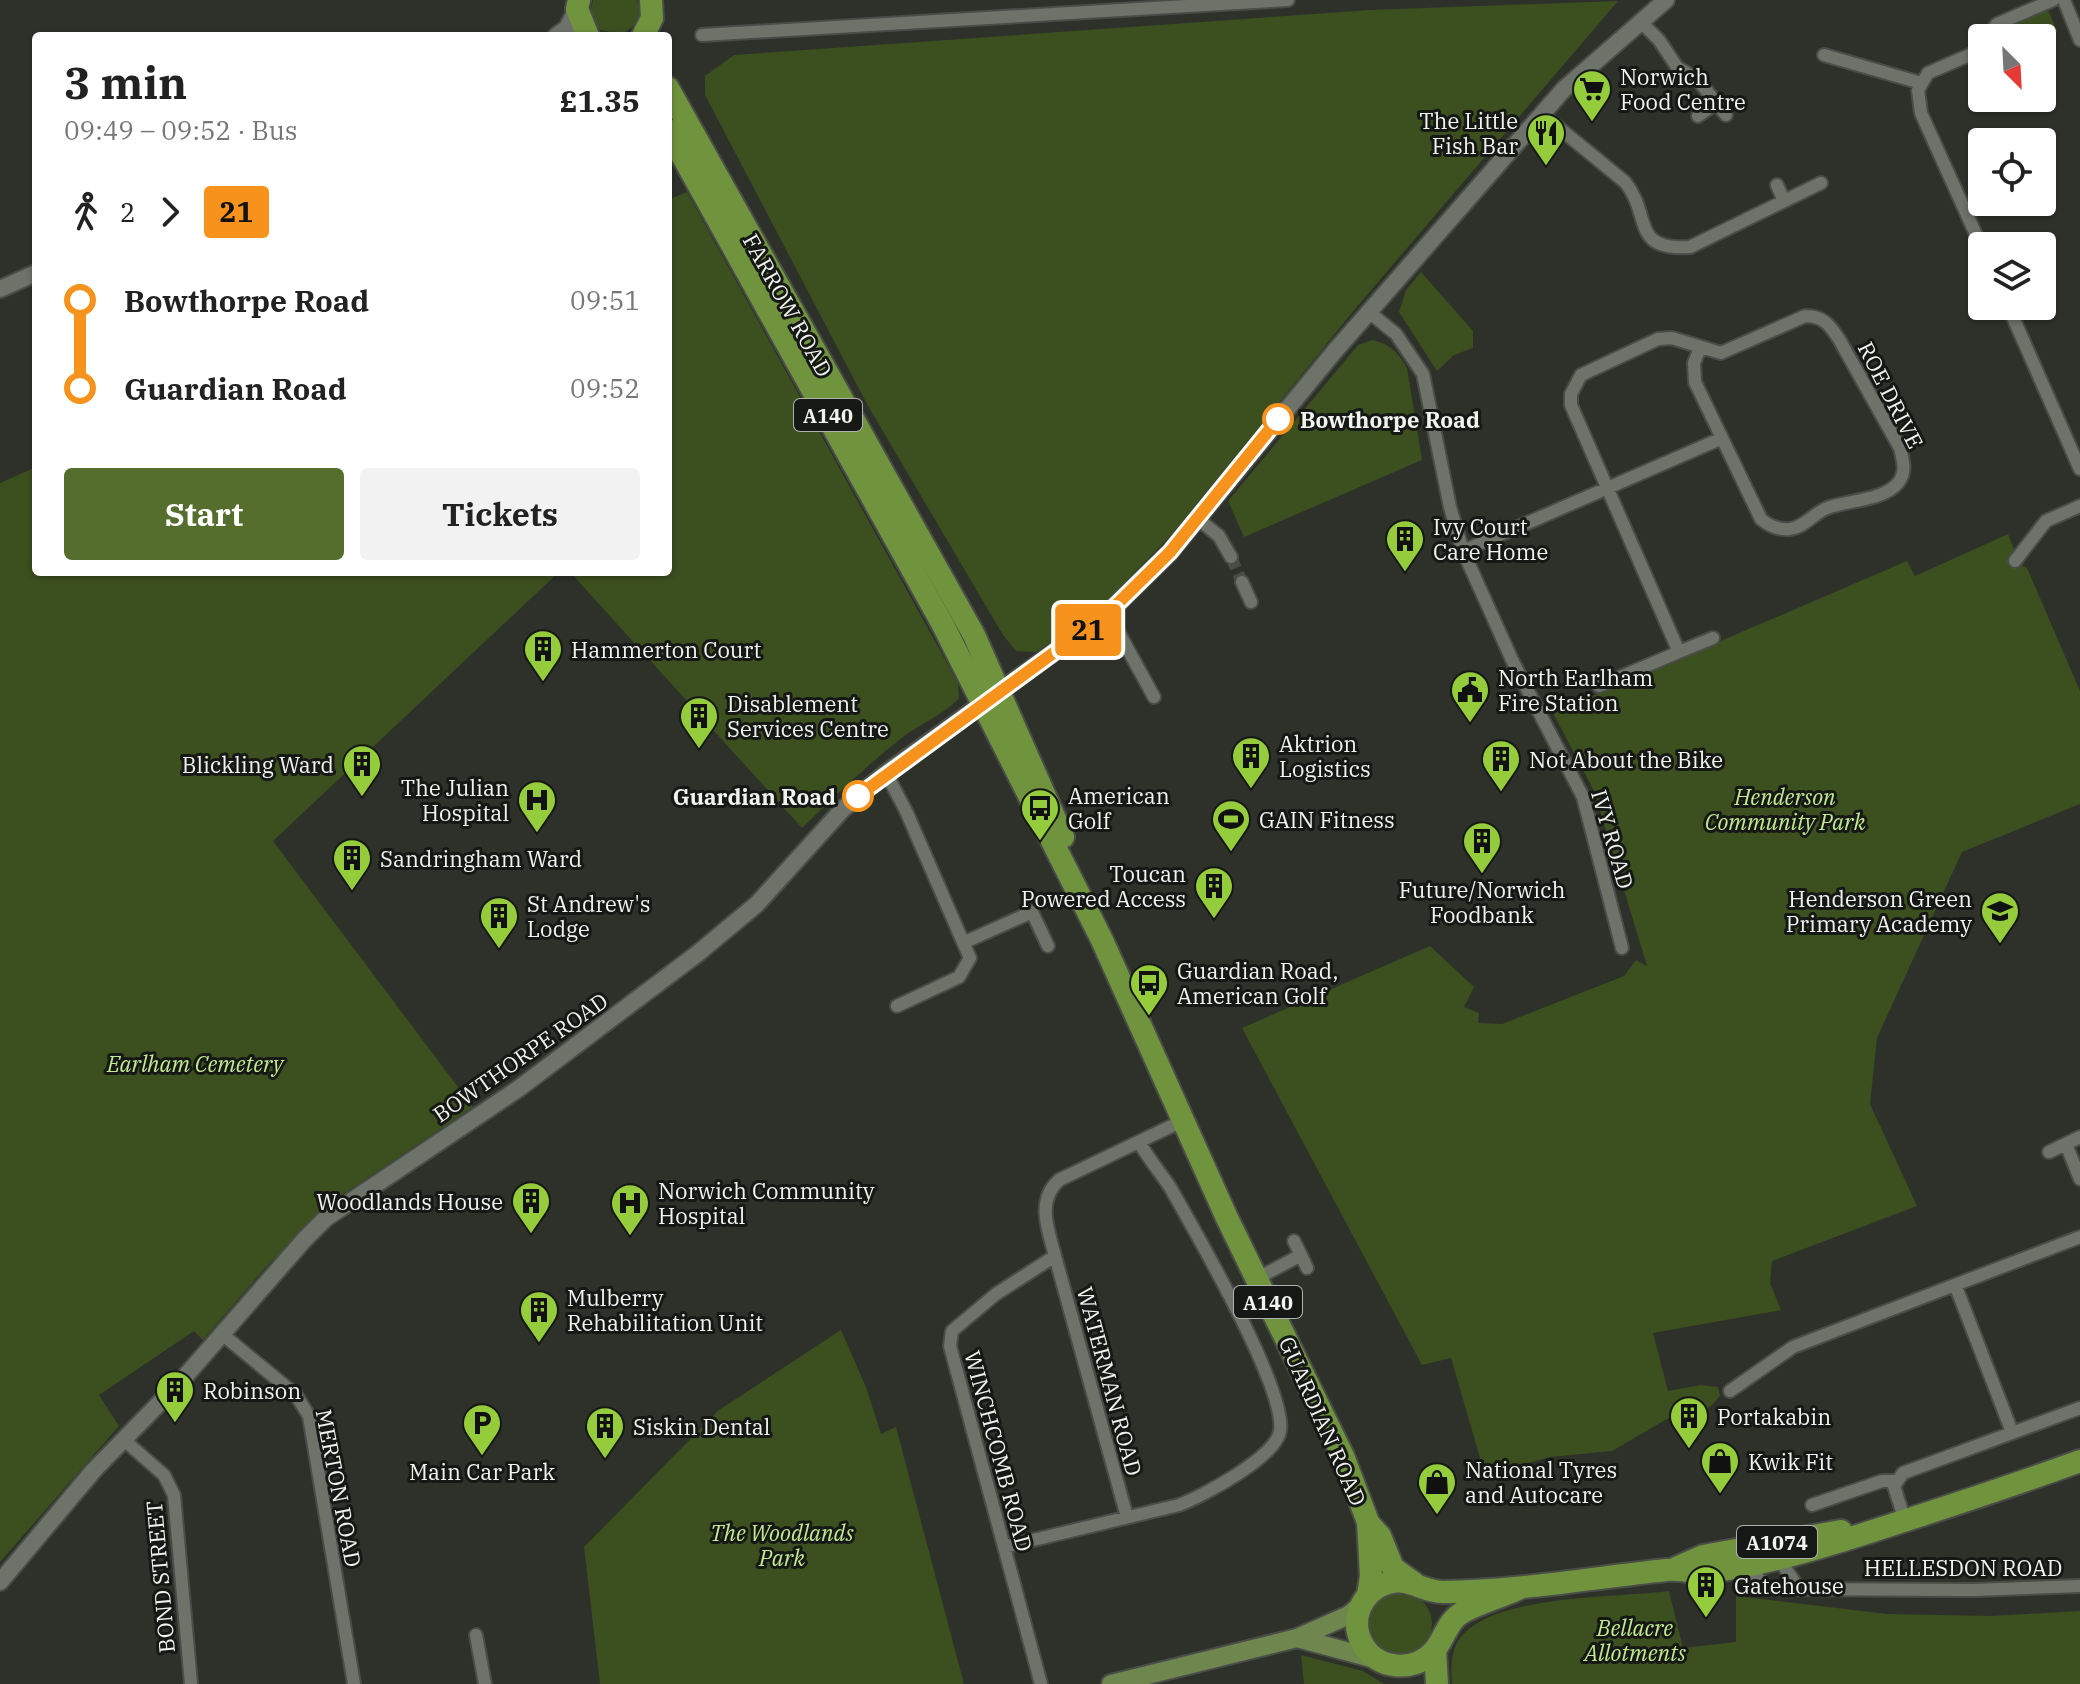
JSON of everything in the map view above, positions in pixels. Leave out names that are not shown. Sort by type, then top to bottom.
[{"type":"highway","points":[[645,32],[652,18],[653,2]]},
{"type":"highway","points":[[578,4],[587,32]]},
{"type":"highway","name":"FARROW ROAD","points":[[672,95],[793,315],[886,472],[992,696]]},
{"type":"highway","name":"FARROW ROAD","points":[[672,137],[943,625],[992,696]]},
{"type":"highway","name":"GUARDIAN ROAD","points":[[992,696],[1182,1121],[1328,1423],[1368,1522],[1380,1536],[1393,1568],[1421,1587]]},
{"type":"highway","name":"A1074","points":[[1364,1600],[1387,1583],[1421,1587],[1518,1589],[1671,1570],[1705,1572],[1779,1559],[1895,1524],[2080,1461]]},
{"type":"highway","name":"GUARDIAN ROAD","points":[[1364,1600],[1371,1576],[1368,1522]]},
{"type":"highway","name":"A1074","points":[[1671,1570],[1703,1556],[1816,1534],[1895,1524]]},
{"type":"highway","name":"A140","points":[[1421,1587],[1442,1616],[1437,1684]]},
{"type":"highway","name":"A1074","points":[[1383,1662],[1413,1664],[1438,1644],[1452,1621],[1464,1611],[1518,1589]]},
{"type":"highway","name":"A140","points":[[1364,1600],[1357,1627],[1361,1640],[1383,1662],[1413,1684]]},
{"type":"main road","name":"A1074","points":[[1111,1684],[1297,1638],[1349,1615],[1364,1600]]},
{"type":"main road","name":"A1074","points":[[1297,1638],[1336,1645],[1383,1662]]},
{"type":"street","points":[[702,35],[1288,0]]},
{"type":"street","name":"BOWTHORPE ROAD","points":[[0,1582],[326,1218],[548,1068],[730,928],[843,809],[886,773],[1108,613],[1170,552],[1369,312],[1542,114],[1588,65],[1666,0]]},
{"type":"street","points":[[1997,24],[2053,0]]},
{"type":"street","points":[[2064,0],[2075,14],[2080,40]]},
{"type":"street","points":[[562,32],[567,28],[578,4]]},
{"type":"street","points":[[1640,21],[1659,40],[1677,67],[1698,80],[1726,115]]},
{"type":"street","points":[[1824,55],[1921,83]]},
{"type":"street","points":[[1968,55],[1937,67],[1921,83],[1918,97],[1921,113],[1975,232]]},
{"type":"street","points":[[1698,116],[1716,103]]},
{"type":"street","points":[[1542,114],[1625,182],[1634,192],[1644,230],[1652,241],[1667,248],[1690,247],[1821,183]]},
{"type":"street","points":[[1777,185],[1784,201]]},
{"type":"street","points":[[0,289],[32,275]]},
{"type":"street","name":"IVY ROAD","points":[[1369,312],[1402,340],[1423,374],[1450,507],[1463,551],[1513,662],[1583,797],[1622,948]]},
{"type":"street","name":"ROE DRIVE","points":[[1805,316],[1817,316],[1827,321],[1900,448],[1905,468],[1899,482],[1888,492],[1824,509],[1800,526],[1777,528],[1761,519],[1720,439],[1695,382],[1694,363],[1700,348],[1721,353],[1805,316]]},
{"type":"street","points":[[2014,320],[2080,469]]},
{"type":"street","points":[[1679,652],[1571,405],[1574,383],[1589,369],[1658,339],[1672,338],[1700,348]]},
{"type":"street","points":[[1463,551],[1720,439]]},
{"type":"street","points":[[2015,561],[2046,521],[2080,506]]},
{"type":"street","points":[[1197,518],[1219,536],[1231,557]]},
{"type":"street","points":[[1242,582],[1251,602]]},
{"type":"street","points":[[1108,613],[1154,697]]},
{"type":"street","points":[[1599,686],[1713,638]]},
{"type":"street","points":[[886,773],[970,958],[959,977],[897,1006]]},
{"type":"street","points":[[965,942],[1032,912],[1048,946]]},
{"type":"street","points":[[1055,1256],[1044,1206],[1046,1192],[1059,1180],[1182,1121]]},
{"type":"street","points":[[2049,1152],[2080,1137]]},
{"type":"street","name":"GUARDIAN ROAD","points":[[1127,1517],[1202,1496],[1273,1447],[1280,1434],[1276,1404],[1257,1352],[1168,1185],[1139,1142]]},
{"type":"street","points":[[2066,1144],[2080,1179]]},
{"type":"street","points":[[1730,1391],[1789,1349],[2080,1237]]},
{"type":"street","points":[[1294,1241],[1307,1268]]},
{"type":"street","points":[[1256,1279],[1301,1255]]},
{"type":"street","name":"WATERMAN ROAD","points":[[1055,1256],[1127,1517]]},
{"type":"street","name":"WINCHCOMB ROAD","points":[[1041,1684],[950,1346],[952,1331],[996,1294],[1055,1256]]},
{"type":"street","points":[[1956,1287],[2012,1432]]},
{"type":"street","name":"MERTON ROAD","points":[[222,1334],[296,1395],[309,1416],[354,1684]]},
{"type":"street","points":[[1812,1505],[1870,1484],[1895,1481],[1903,1473],[2080,1408]]},
{"type":"street","name":"BOND STREET","points":[[124,1440],[164,1475],[174,1495],[191,1684]]},
{"type":"street","points":[[1895,1481],[1895,1524]]},
{"type":"street","points":[[1004,1547],[1127,1517]]},
{"type":"street","points":[[1779,1559],[1798,1587]]},
{"type":"street","name":"HELLESDON ROAD","points":[[1745,1565],[1767,1587],[1973,1590],[2080,1586]]},
{"type":"street","points":[[476,1635],[485,1684]]},
{"type":"green space","points":[[593,0],[637,0],[639,12],[637,21],[624,32],[600,30],[590,13]]},
{"type":"green space","points":[[1618,1],[1355,309],[1175,531],[1098,610],[1036,652],[1016,651],[1003,635],[868,406],[705,95],[705,76],[734,55],[1370,10]]},
{"type":"green space","points":[[2048,10],[2054,24],[2014,24]]},
{"type":"green space","points":[[687,192],[958,683],[959,698],[953,704],[890,748],[802,828],[574,576],[672,576],[672,198]]},
{"type":"green space","points":[[1421,272],[1473,331],[1473,348],[1454,355],[1437,371],[1399,312],[1406,290]]},
{"type":"green space","points":[[1372,340],[1393,350],[1407,368],[1422,460],[1244,537],[1228,501],[1358,345]]},
{"type":"green space","name":"Earlham Cemetery","points":[[32,469],[32,576],[555,576],[273,841],[473,1107],[333,1201],[266,1267],[203,1340],[194,1331],[99,1395],[119,1426],[0,1562],[0,483]]},
{"type":"green space","name":"Henderson Community Park","points":[[2008,534],[2020,564],[2027,568],[2080,691],[2080,804],[1962,852],[1877,1038],[1870,1104],[1917,1206],[1772,1261],[1770,1283],[1781,1310],[1653,1333],[1668,1391],[1701,1385],[1718,1387],[1720,1396],[1711,1406],[1681,1425],[1674,1415],[1612,1451],[1550,1457],[1485,1475],[1451,1358],[1422,1365],[1242,1028],[1430,946],[1474,987],[1464,1007],[1479,1013],[1478,1023],[1502,1024],[1624,976],[1636,960],[1647,966],[1594,791],[1553,713],[1907,561],[1915,576]]},
{"type":"green space","name":"The Woodlands Park","points":[[841,1330],[866,1387],[881,1434],[896,1427],[964,1684],[600,1684],[584,1547],[719,1410]]},
{"type":"green space","name":"Bellacre Allotments","points":[[1669,1591],[1683,1648],[1736,1642],[1736,1596],[1887,1614],[1991,1616],[2080,1611],[2080,1684],[1452,1684],[1452,1659],[1457,1642],[1478,1623],[1501,1613],[1558,1600]]},
{"type":"green space","points":[[1394,1592],[1406,1592],[1423,1601],[1430,1612],[1430,1636],[1423,1647],[1406,1656],[1394,1656],[1382,1651],[1373,1642],[1368,1630],[1368,1618],[1373,1606],[1382,1597]]},
{"type":"green space","points":[[1301,1655],[1363,1671],[1384,1684],[1304,1684]]},
{"type":"tunnel","points":[[1231,557],[1242,582]]},
{"type":"bus line","name":"21","points":[[858,796],[1000,689],[1108,613],[1170,552],[1278,419]]},
{"type":"place","name":"Norwich Food Centre","points":[[1592,123]]},
{"type":"place","name":"The Little Fish Bar","points":[[1546,167]]},
{"type":"place","name":"Bowthorpe Road","points":[[1278,419]]},
{"type":"place","name":"Ivy Court Care Home","points":[[1405,573]]},
{"type":"place","name":"Hammerton Court","points":[[543,683]]},
{"type":"place","name":"North Earlham Fire Station","points":[[1470,724]]},
{"type":"place","name":"Disablement Services Centre","points":[[699,750]]},
{"type":"place","name":"Aktrion Logistics","points":[[1251,790]]},
{"type":"place","name":"Not About the Bike","points":[[1501,793]]},
{"type":"place","name":"Guardian Road","points":[[858,796]]},
{"type":"place","name":"Blickling Ward","points":[[362,798]]},
{"type":"place","name":"The Julian Hospital","points":[[537,834]]},
{"type":"place","name":"American Golf","points":[[1040,842]]},
{"type":"place","name":"GAIN Fitness","points":[[1231,853]]},
{"type":"place","name":"Future/Norwich Foodbank","points":[[1482,875]]},
{"type":"place","name":"Sandringham Ward","points":[[352,892]]},
{"type":"place","name":"Toucan Powered Access","points":[[1214,920]]},
{"type":"place","name":"Henderson Green Primary Academy","points":[[2000,945]]},
{"type":"place","name":"St Andrew's Lodge","points":[[499,950]]},
{"type":"place","name":"Guardian Road, American Golf","points":[[1149,1017]]},
{"type":"place","name":"Woodlands House","points":[[531,1235]]},
{"type":"place","name":"Norwich Community Hospital","points":[[630,1237]]},
{"type":"place","name":"Mulberry Rehabilitation Unit","points":[[539,1344]]},
{"type":"place","name":"Robinson","points":[[175,1424]]},
{"type":"place","name":"Portakabin","points":[[1689,1450]]},
{"type":"place","name":"Main Car Park","points":[[482,1457]]},
{"type":"place","name":"Siskin Dental","points":[[605,1460]]},
{"type":"place","name":"Kwik Fit","points":[[1720,1495]]},
{"type":"place","name":"National Tyres and Autocare","points":[[1437,1516]]},
{"type":"place","name":"Gatehouse","points":[[1706,1619]]}]
